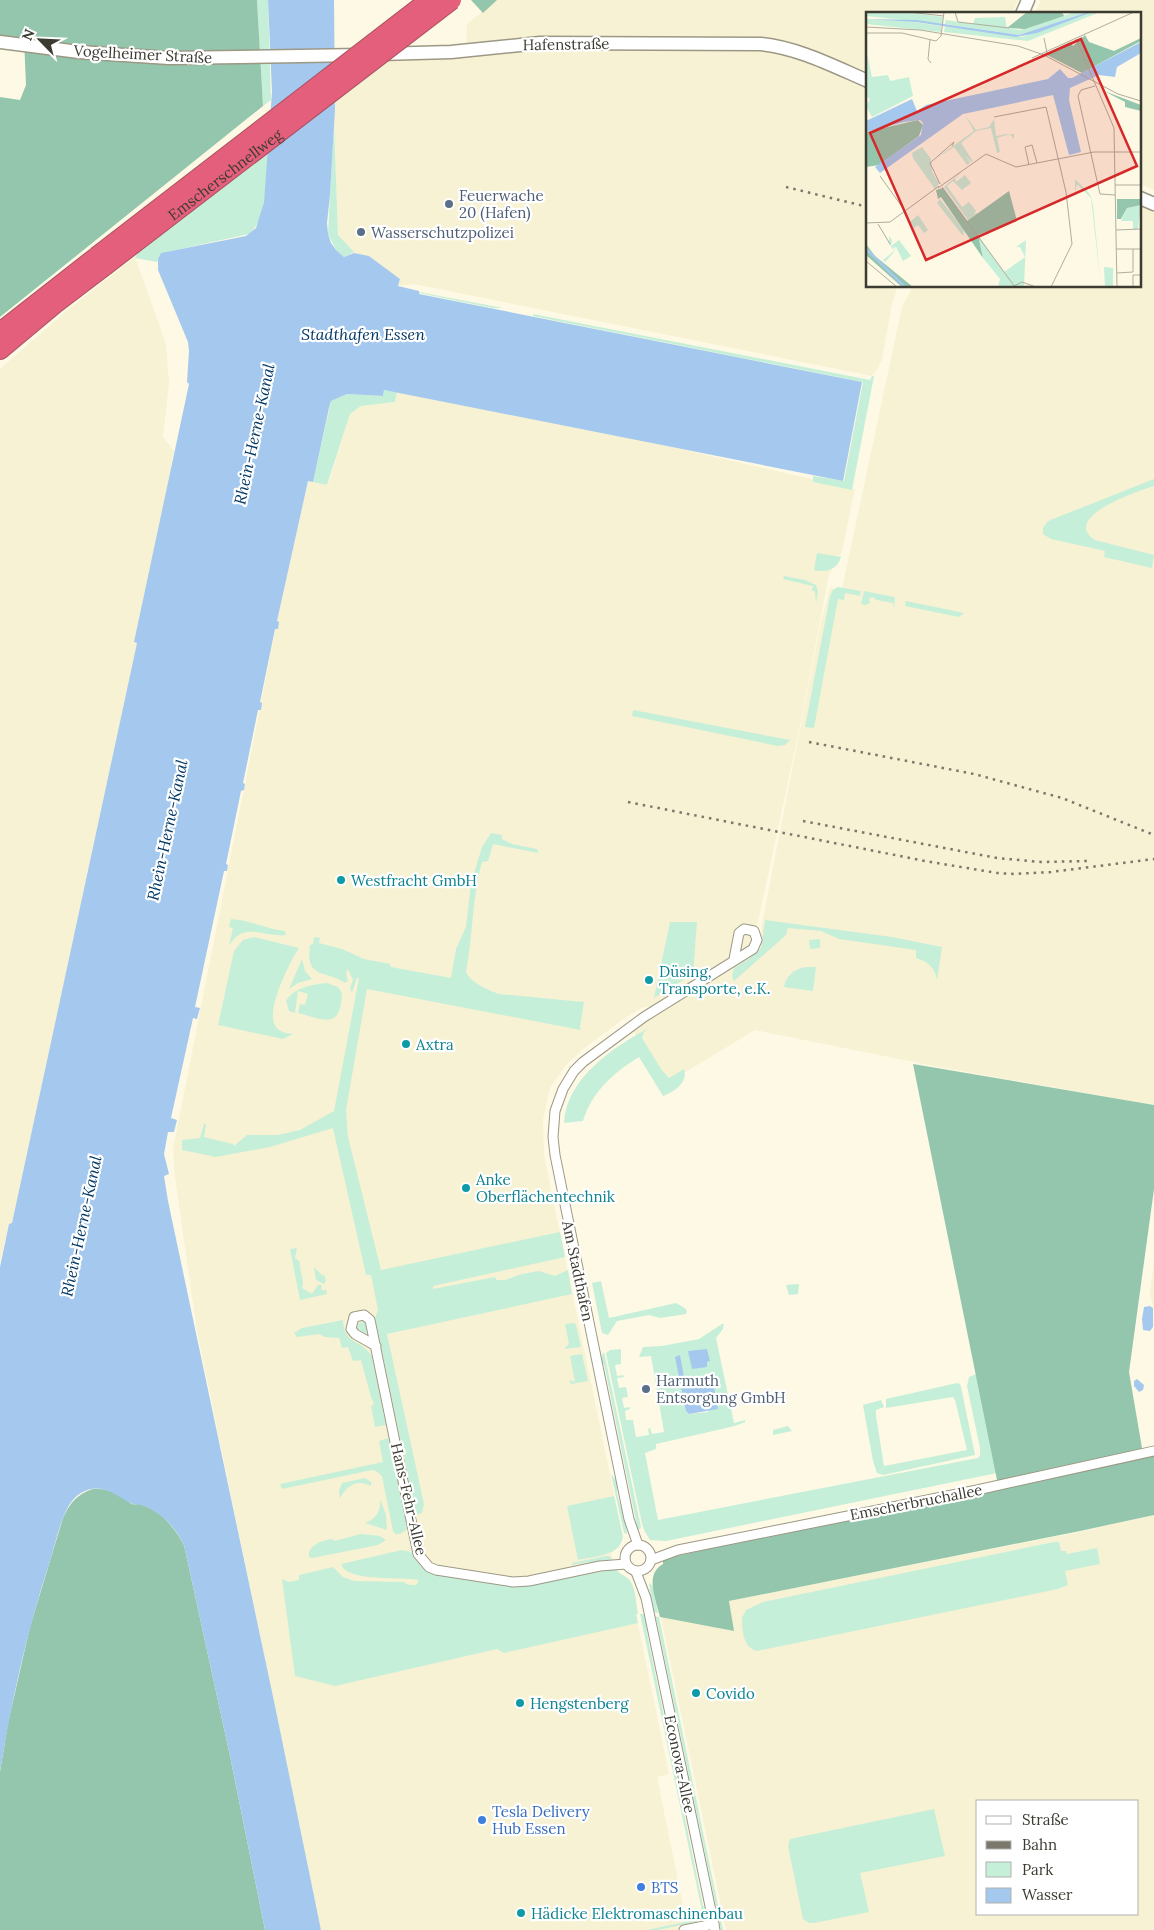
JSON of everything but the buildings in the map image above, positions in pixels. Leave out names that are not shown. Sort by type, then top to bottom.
[{"type":"highway","name":"Emscherschnellweg","points":[[0,350],[56,304],[101,261],[429,0]]},
{"type":"highway","name":"Emscherschnellweg","points":[[0,332],[101,261],[452,0]]},
{"type":"street","points":[[1023,12],[1028,0]]},
{"type":"street","name":"Vogelheimer Straße","points":[[0,42],[106,55],[168,58],[258,57]]},
{"type":"street","name":"Hafenstraße","points":[[258,57],[451,52],[540,43],[761,44],[798,51],[866,80]]},
{"type":"street","points":[[1142,199],[1154,204]]},
{"type":"street","name":"Am Stadthafen","points":[[634,1546],[555,1155],[553,1137],[555,1111],[560,1094],[568,1079],[583,1062],[644,1017],[699,984],[734,959]]},
{"type":"street","name":"Hans-Fehr-Allee","points":[[376,1346],[418,1554],[429,1567],[443,1572],[513,1582],[529,1581],[600,1566],[613,1560],[625,1561]]},
{"type":"street","name":"Emscherbruchallee","points":[[650,1555],[977,1490],[1154,1452]]},
{"type":"street","points":[[634,1546],[643,1546],[650,1555],[640,1571],[629,1568],[625,1561],[627,1549],[634,1546]]},
{"type":"street","name":"Econova-Allee","points":[[640,1571],[714,1927]]},
{"type":"street","points":[[684,1930],[714,1927]]},
{"type":"shaded area","points":[[497,0],[1018,0],[1013,12],[866,12],[866,288],[897,288],[892,303],[882,360],[872,376],[414,284],[398,286],[400,279],[369,256],[354,253],[338,235],[334,122],[335,58],[466,47],[467,24]]},
{"type":"shaded area","points":[[1041,0],[1154,0],[1154,190],[1142,185],[1142,12],[1036,12]]},
{"type":"shaded area","points":[[1142,204],[1154,209],[1154,1105],[939,1067],[755,1030],[669,1082],[631,1028],[728,967],[735,966],[760,946],[762,924],[821,622],[830,588],[842,589],[902,307],[912,288],[1142,288]]},
{"type":"shaded area","points":[[135,257],[166,344],[169,383],[163,437],[174,451],[137,643],[12,1223],[9,1224],[0,1262],[0,369],[70,308]]},
{"type":"shaded area","points":[[397,392],[632,438],[855,489],[842,551],[829,574],[802,716],[758,922],[753,932],[754,944],[655,1007],[643,1007],[582,1050],[565,1066],[550,1088],[543,1120],[544,1156],[623,1537],[619,1547],[611,1553],[617,1572],[627,1578],[632,1585],[638,1614],[636,1614],[669,1774],[657,1777],[685,1916],[700,1914],[703,1930],[321,1930],[197,1331],[175,1177],[173,1149],[277,621],[308,481],[328,485],[350,414],[361,406],[395,402]]},
{"type":"shaded area","points":[[1154,1261],[1154,1312],[1150,1293]]},
{"type":"shaded area","points":[[1154,1515],[1154,1930],[726,1930],[661,1617],[733,1631],[729,1601],[1079,1532]]},
{"type":"green space","points":[[0,0],[257,0],[263,106],[0,317],[0,97],[20,100],[26,85],[24,38],[0,36]]},
{"type":"green space","points":[[257,0],[268,0],[271,100],[263,106]]},
{"type":"green space","points":[[471,0],[497,0],[483,13]]},
{"type":"green space","points":[[334,122],[338,235],[354,252],[344,257],[336,250],[328,234]]},
{"type":"green space","points":[[268,153],[263,208],[260,218],[249,234],[162,253],[157,262],[135,258],[140,248]]},
{"type":"green space","points":[[419,292],[503,308],[493,308]]},
{"type":"green space","points":[[533,314],[870,380],[874,376],[852,490],[813,482],[813,476],[844,481],[863,382],[533,316]]},
{"type":"green space","points":[[384,390],[397,392],[395,402],[361,406],[350,414],[327,485],[313,482],[331,401],[347,394],[383,396]]},
{"type":"green space","points":[[1154,479],[1154,486],[1105,506],[1094,514],[1087,523],[1087,531],[1095,540],[1154,555],[1152,568],[1104,557],[1105,551],[1051,539],[1043,534],[1043,528],[1048,521]]},
{"type":"green space","points":[[817,553],[841,557],[834,568],[827,571],[818,571],[814,570]]},
{"type":"green space","points":[[784,576],[805,580],[816,585],[818,591],[816,604],[815,591],[812,591],[813,586],[783,579]]},
{"type":"green space","points":[[838,587],[861,591],[860,596],[845,593],[844,600],[838,599],[814,728],[805,727],[830,596],[833,590]]},
{"type":"green space","points":[[864,591],[895,597],[894,609],[893,603],[877,600],[872,597],[869,599],[870,603],[861,604]]},
{"type":"green space","points":[[906,601],[964,613],[959,617],[905,606]]},
{"type":"green space","points":[[633,710],[790,740],[785,745],[778,746],[632,716]]},
{"type":"green space","points":[[491,833],[502,835],[502,839],[512,844],[537,849],[538,853],[493,844],[488,861],[482,862],[476,889],[466,972],[476,983],[499,994],[584,1002],[581,1030],[367,989],[346,1110],[348,1137],[381,1270],[560,1232],[565,1257],[433,1286],[433,1289],[495,1277],[497,1280],[505,1280],[539,1271],[555,1276],[568,1270],[572,1294],[387,1334],[424,1504],[422,1513],[416,1515],[375,1318],[378,1310],[371,1275],[366,1275],[333,1128],[270,1147],[216,1157],[182,1150],[182,1140],[200,1138],[204,1124],[206,1124],[204,1137],[233,1144],[234,1146],[247,1135],[278,1135],[300,1130],[334,1111],[359,978],[357,978],[352,993],[350,988],[353,980],[348,969],[346,973],[348,981],[345,983],[314,969],[309,956],[310,945],[313,944],[314,937],[320,938],[319,943],[342,949],[364,959],[390,964],[391,967],[451,978],[456,949],[466,927],[471,883],[482,847]]},
{"type":"green space","points":[[231,919],[285,931],[286,935],[247,932],[235,938],[229,946],[233,928],[229,927]]},
{"type":"green space","points":[[765,920],[892,937],[942,947],[937,980],[935,972],[930,966],[916,958],[916,950],[839,939],[821,931],[788,928],[786,935],[734,981],[732,976],[734,968],[749,959],[761,948]]},
{"type":"green space","points":[[670,922],[697,922],[693,974],[654,998]]},
{"type":"green space","points":[[254,937],[299,948],[285,974],[274,1006],[275,1026],[282,1032],[293,1034],[283,1039],[218,1025],[234,951],[243,940]]},
{"type":"green space","points":[[820,939],[820,948],[810,949],[809,940]]},
{"type":"green space","points":[[302,959],[305,971],[312,979],[298,983],[289,989]]},
{"type":"green space","points":[[816,967],[813,991],[784,987],[791,974],[797,969]]},
{"type":"green space","points":[[327,983],[338,987],[342,993],[341,1005],[335,1017],[324,1020],[298,1013],[300,1004],[305,1005],[308,994],[298,991],[295,1013],[289,1011],[286,1001],[294,993],[299,990],[310,986]]},
{"type":"green space","points":[[649,1028],[644,1032],[642,1038],[661,1069],[669,1078],[684,1069],[685,1074],[680,1086],[663,1096],[639,1057],[612,1077],[598,1092],[583,1121],[564,1123],[567,1107],[573,1092],[582,1079],[607,1055]]},
{"type":"green space","points":[[913,1064],[1154,1105],[1154,1189],[1129,1372],[1143,1454],[1154,1455],[1154,1515],[729,1601],[734,1631],[660,1617],[654,1595],[653,1581],[654,1574],[663,1564],[663,1559],[998,1485]]},
{"type":"green space","points":[[297,1248],[295,1258],[300,1262],[302,1288],[312,1294],[318,1285],[322,1285],[321,1289],[324,1291],[326,1289],[327,1294],[300,1300],[290,1249]]},
{"type":"green space","points":[[314,1267],[323,1276],[324,1274],[326,1281],[324,1284],[316,1280]]},
{"type":"green space","points":[[601,1281],[609,1318],[676,1303],[686,1309],[687,1312],[686,1314],[660,1318],[649,1315],[617,1321],[608,1335],[602,1333],[592,1283]]},
{"type":"green space","points":[[799,1284],[798,1294],[789,1295],[786,1285]]},
{"type":"green space","points":[[343,1320],[344,1328],[350,1338],[364,1347],[372,1357],[386,1425],[375,1427],[371,1406],[374,1404],[361,1360],[353,1361],[348,1347],[342,1348],[339,1338],[324,1337],[320,1334],[297,1337],[294,1333],[302,1328]]},
{"type":"green space","points":[[364,1322],[367,1324],[368,1330],[366,1334],[357,1328],[359,1323]]},
{"type":"green space","points":[[574,1323],[581,1347],[564,1349],[569,1344],[565,1324]]},
{"type":"green space","points":[[724,1324],[723,1329],[716,1338],[734,1423],[745,1420],[745,1422],[656,1444],[656,1449],[645,1453],[658,1520],[978,1458],[980,1456],[980,1448],[967,1386],[969,1377],[976,1374],[997,1473],[666,1541],[650,1540],[642,1524],[606,1353],[610,1350],[621,1349],[621,1364],[615,1365],[617,1376],[623,1375],[624,1377],[617,1378],[619,1388],[626,1387],[628,1397],[622,1398],[624,1408],[630,1407],[630,1409],[625,1411],[626,1420],[633,1420],[636,1437],[649,1435],[648,1429],[650,1428],[652,1434],[664,1432],[651,1356],[639,1357],[643,1347],[662,1346],[699,1339]],"holes":[[[680,1355],[683,1376],[689,1379],[708,1376],[708,1412],[689,1414],[686,1411]]]},
{"type":"green space","points":[[604,1352],[641,1527],[638,1531],[604,1364],[602,1364]]},
{"type":"green space","points":[[582,1354],[588,1381],[571,1384],[569,1380],[575,1382],[570,1356]]},
{"type":"green space","points":[[957,1383],[961,1387],[975,1455],[883,1475],[877,1473],[863,1405],[881,1400],[884,1407],[876,1410],[876,1416],[884,1466],[967,1450],[953,1397],[886,1408],[886,1399]]},
{"type":"green space","points":[[788,1426],[792,1431],[773,1435],[773,1430]]},
{"type":"green space","points":[[388,1438],[408,1524],[407,1529],[401,1533],[395,1534],[393,1531],[382,1476],[376,1471],[372,1470],[282,1489],[280,1484],[383,1462],[379,1441]]},
{"type":"green space","points":[[611,1474],[618,1483],[618,1496],[625,1518],[627,1534],[624,1533]]},
{"type":"green space","points":[[365,1478],[371,1482],[371,1486],[357,1483],[349,1487],[340,1499],[339,1491],[342,1483]]},
{"type":"green space","points":[[93,1489],[110,1491],[131,1504],[139,1504],[154,1510],[166,1520],[184,1545],[230,1756],[265,1930],[0,1930],[0,1772],[8,1723],[30,1627],[63,1518],[75,1500]]},
{"type":"green space","points":[[614,1496],[623,1537],[621,1544],[611,1552],[578,1560],[567,1506]]},
{"type":"green space","points":[[380,1499],[386,1515],[387,1530],[365,1523],[377,1514],[380,1507]]},
{"type":"green space","points":[[361,1534],[380,1536],[386,1540],[378,1545],[309,1557],[310,1549],[320,1542],[333,1539],[334,1541]]},
{"type":"green space","points":[[1059,1542],[1061,1551],[1066,1551],[1067,1554],[1097,1548],[1100,1564],[1065,1571],[1068,1585],[1058,1589],[757,1651],[749,1646],[744,1638],[742,1618],[746,1610],[763,1602]]},
{"type":"green space","points":[[402,1550],[411,1552],[427,1570],[441,1576],[518,1587],[616,1569],[633,1585],[638,1623],[504,1653],[497,1649],[335,1686],[295,1676],[282,1579],[289,1582],[299,1580],[299,1575],[333,1567],[343,1577],[354,1581],[403,1582],[416,1585],[419,1580],[376,1578],[353,1574],[345,1570],[341,1564]]},
{"type":"green space","points":[[606,1556],[612,1559],[594,1564],[589,1562],[572,1565],[572,1563]]},
{"type":"green space","points":[[649,1583],[652,1585],[658,1613],[653,1612]]},
{"type":"green space","points":[[640,1614],[645,1614],[648,1638],[703,1906],[706,1908],[705,1917],[702,1911]]},
{"type":"green space","points":[[654,1616],[659,1617],[723,1930],[721,1930],[657,1622]]},
{"type":"green space","points":[[934,1809],[945,1856],[860,1873],[869,1912],[814,1923],[809,1923],[803,1919],[788,1846],[790,1839]]},
{"type":"green space","points":[[695,1920],[700,1923],[695,1925],[694,1922],[658,1930],[647,1930]]},
{"type":"water","points":[[268,0],[334,0],[335,109],[327,223],[331,243],[344,257],[354,253],[369,256],[400,279],[398,286],[419,291],[419,294],[862,382],[843,481],[384,390],[383,396],[347,394],[331,401],[313,482],[308,481],[277,621],[279,622],[278,629],[275,629],[260,702],[262,703],[261,710],[258,710],[243,783],[245,784],[244,790],[241,791],[226,864],[228,865],[227,871],[224,871],[195,1007],[200,1008],[197,1019],[193,1018],[171,1118],[177,1120],[174,1132],[168,1132],[164,1154],[169,1174],[164,1176],[168,1201],[321,1930],[265,1930],[230,1756],[184,1545],[168,1522],[158,1513],[145,1506],[130,1503],[107,1490],[94,1489],[79,1494],[68,1507],[41,1590],[27,1641],[9,1720],[0,1772],[0,1267],[9,1224],[12,1223],[137,643],[134,642],[189,384],[187,382],[188,342],[158,270],[158,259],[161,253],[246,236],[256,228],[264,202],[272,92]]},
{"type":"water","points":[[1150,1306],[1153,1308],[1153,1327],[1150,1331],[1143,1330],[1144,1307]]},
{"type":"water","points":[[707,1349],[710,1361],[707,1362],[707,1367],[692,1369],[688,1351]]},
{"type":"water","points":[[680,1355],[684,1377],[689,1379],[712,1377],[718,1409],[689,1414],[686,1411],[675,1357]]},
{"type":"water","points":[[1137,1379],[1144,1385],[1143,1390],[1139,1392],[1134,1386],[1134,1381]]},
{"type":"railway","points":[[786,187],[866,207]]},
{"type":"railway","points":[[809,742],[974,774],[1062,798],[1154,835]]},
{"type":"railway","points":[[628,802],[925,861],[997,873],[1051,872],[1154,859]]},
{"type":"railway","points":[[803,821],[997,858],[1041,862],[1090,861]]},
{"type":"place","name":"Feuerwache 20 (Hafen)","points":[[449,204]]},
{"type":"place","name":"Wasserschutzpolizei","points":[[361,232]]},
{"type":"place","name":"Westfracht GmbH","points":[[341,880]]},
{"type":"place","name":"Düsing, Transporte, e.K.","points":[[649,980]]},
{"type":"place","name":"Axtra","points":[[406,1044]]},
{"type":"place","name":"Anke Oberflächentechnik","points":[[466,1188]]},
{"type":"place","name":"Harmuth Entsorgung GmbH","points":[[646,1389]]},
{"type":"place","name":"Covido","points":[[696,1693]]},
{"type":"place","name":"Hengstenberg","points":[[520,1703]]},
{"type":"place","name":"Tesla Delivery Hub Essen","points":[[482,1820]]},
{"type":"place","name":"BTS","points":[[641,1887]]},
{"type":"place","name":"Hädicke Elektromaschinenbau","points":[[521,1913]]},
{"type":"water label","name":"Stadthafen Essen","points":[[363,334]]},
{"type":"water label","name":"Rhein-Herne-Kanal","points":[[254,434]]},
{"type":"water label","name":"Rhein-Herne-Kanal","points":[[167,830]]},
{"type":"water label","name":"Rhein-Herne-Kanal","points":[[81,1226]]}]
